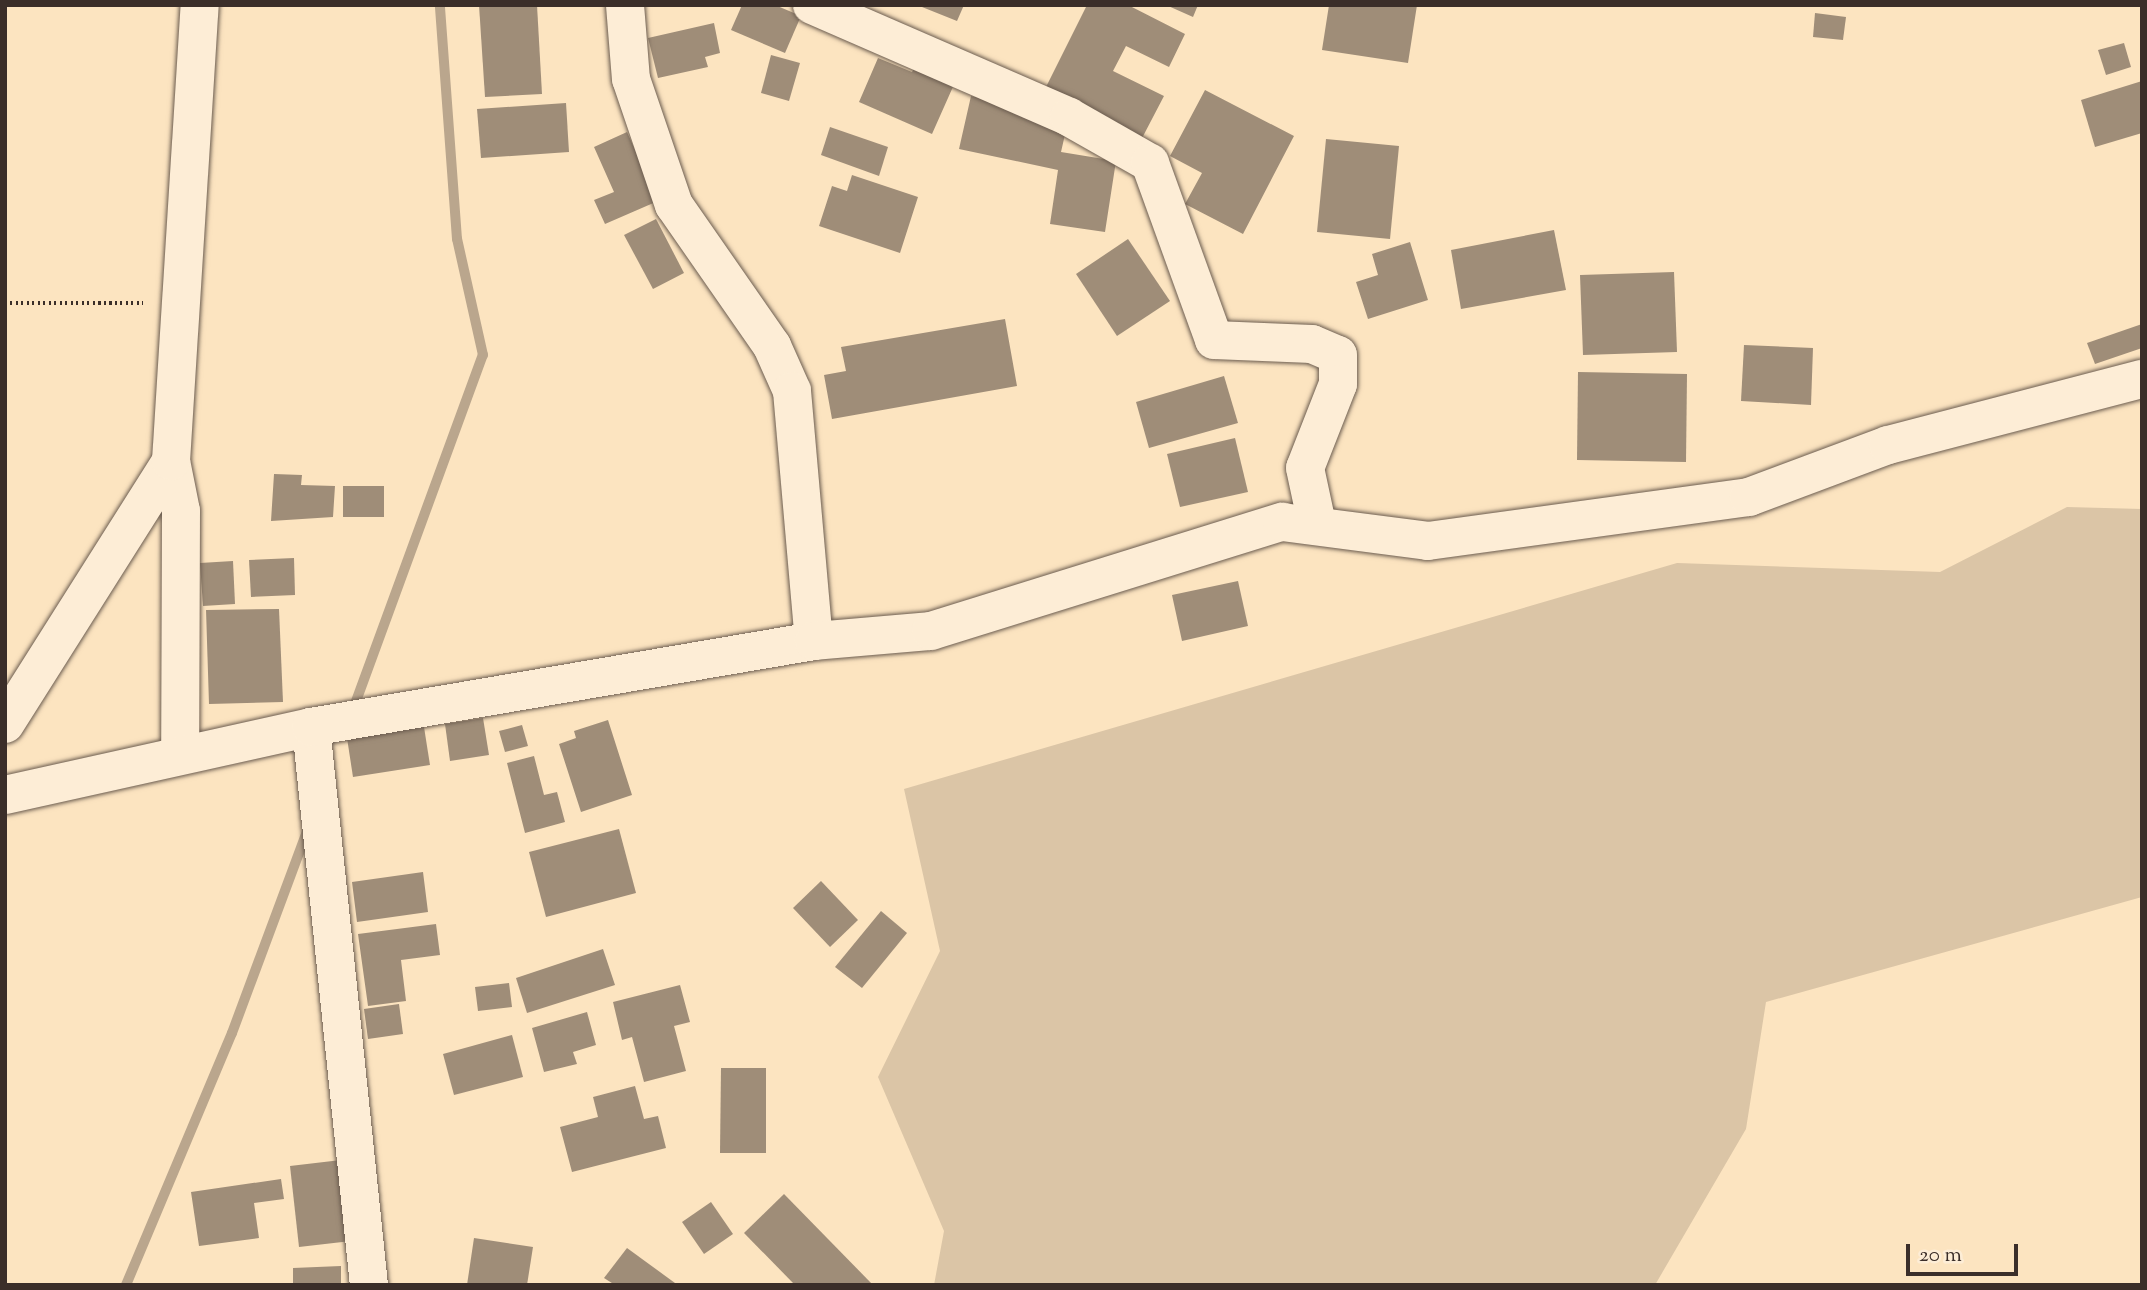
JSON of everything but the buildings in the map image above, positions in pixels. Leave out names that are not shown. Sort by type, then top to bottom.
[{"type":"street","points":[[180,755],[181,511],[171,461],[171,406],[186,303],[200,5]]},
{"type":"street","points":[[625,5],[631,79],[674,205],[772,346],[792,391],[814,640]]},
{"type":"street","points":[[812,5],[1069,117],[1150,163],[1214,340],[1312,344],[1338,355],[1338,384],[1305,468],[1317,524]]},
{"type":"street","points":[[5,795],[311,727],[814,640],[931,631],[1282,522],[1317,524],[1428,541],[1749,497],[1888,445],[2142,379]]},
{"type":"street","points":[[5,723],[171,461]]},
{"type":"street","points":[[311,727],[369,1285]]},
{"type":"path","points":[[5,303],[186,303]]},
{"type":"shaded area","points":[[2067,507],[2142,509],[2142,897],[1766,1002],[1746,1129],[1655,1285],[934,1285],[944,1231],[878,1077],[940,951],[904,789],[1677,563],[1940,572]]},
{"type":"waterway","points":[[355,704],[483,355],[457,239],[440,5]]},
{"type":"waterway","points":[[126,1285],[232,1033],[308,829]]}]
